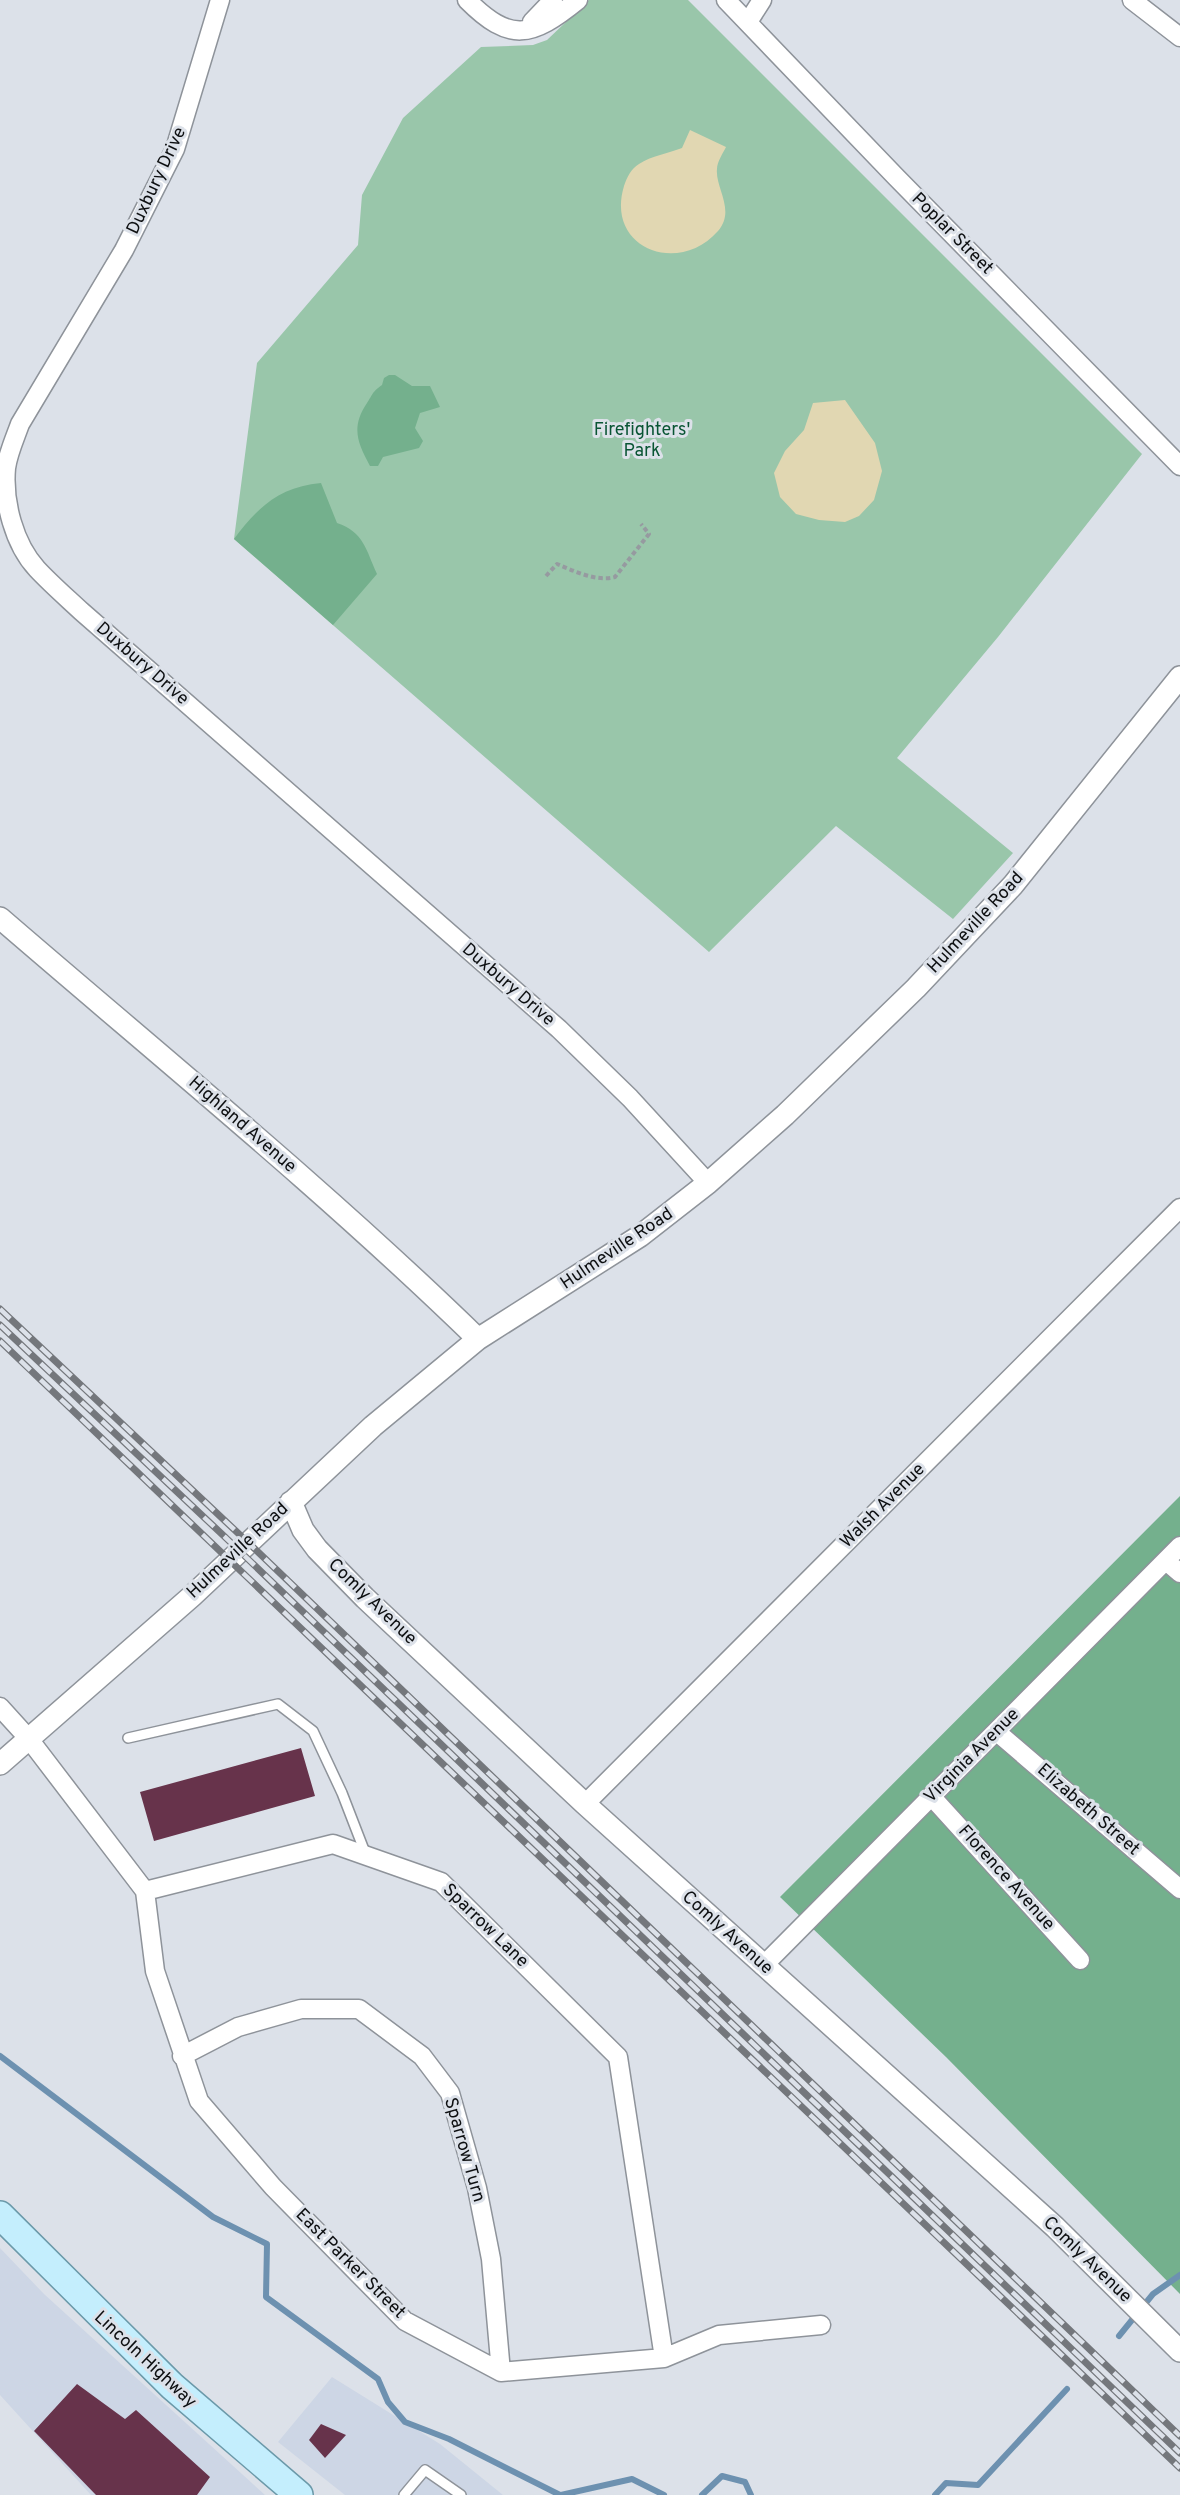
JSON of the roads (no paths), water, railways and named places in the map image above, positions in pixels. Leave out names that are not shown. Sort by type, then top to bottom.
[{"type":"main road","name":"Lincoln Highway","points":[[0,2215],[163,2378],[299,2495]]},
{"type":"street","name":"Duxbury Drive","points":[[220,0],[175,149],[124,250],[20,424],[6,467],[7,494],[17,536],[35,567],[81,611],[559,1029],[638,1106],[708,1183]]},
{"type":"street","points":[[467,0],[488,22],[503,29],[525,30],[547,21],[578,0]]},
{"type":"street","points":[[525,30],[553,0]]},
{"type":"street","name":"Poplar Street","points":[[726,0],[1180,466]]},
{"type":"street","points":[[748,22],[762,0]]},
{"type":"street","points":[[1132,0],[1180,37]]},
{"type":"street","name":"Hulmeville Road","points":[[0,1764],[192,1596],[373,1426],[478,1339],[640,1236],[708,1183],[785,1115],[968,934],[1013,885],[1180,677]]},
{"type":"street","name":"Highland Avenue","points":[[0,918],[316,1189],[413,1275],[478,1339]]},
{"type":"street","name":"Walsh Avenue","points":[[585,1804],[1180,1208]]},
{"type":"street","name":"Comly Avenue","points":[[291,1502],[303,1530],[317,1549],[357,1590],[585,1804],[1015,2190],[1180,2351]]},
{"type":"street","name":"Virginia Avenue","points":[[764,1966],[1180,1546]]},
{"type":"street","points":[[1166,1561],[1180,1573]]},
{"type":"street","points":[[0,1707],[29,1739],[145,1891]]},
{"type":"street","name":"Elizabeth Street","points":[[997,1732],[1180,1889]]},
{"type":"street","name":"Florence Avenue","points":[[931,1796],[1080,1960]]},
{"type":"street","name":"Sparrow Lane","points":[[145,1891],[333,1844],[441,1882],[618,2057],[664,2358]]},
{"type":"street","name":"East Parker Street","points":[[145,1891],[155,1971],[199,2101],[273,2187],[405,2321],[501,2372]]},
{"type":"street","name":"Sparrow Turn","points":[[182,2056],[238,2027],[301,2009],[359,2009],[422,2056],[450,2093],[477,2188],[491,2259],[501,2372]]},
{"type":"street","points":[[501,2372],[664,2358],[719,2336],[821,2325]]},
{"type":"lane","points":[[128,1738],[278,1704],[314,1731],[342,1793],[366,1855]]},
{"type":"lane","points":[[404,2495],[424,2470],[462,2495]]},
{"type":"waterway","points":[[0,2056],[213,2217],[267,2244],[266,2297],[378,2379],[388,2402],[405,2422],[449,2439],[560,2495]]},
{"type":"waterway","points":[[1119,2336],[1153,2294],[1180,2275]]},
{"type":"waterway","points":[[935,2495],[946,2483],[978,2485],[1067,2389]]},
{"type":"waterway","points":[[702,2495],[722,2476],[745,2482],[751,2495]]},
{"type":"waterway","points":[[561,2495],[632,2479],[664,2495]]},
{"type":"railway","points":[[0,1309],[256,1550],[1180,2436]]},
{"type":"railway","points":[[0,1325],[225,1537],[1180,2453]]},
{"type":"railway","points":[[0,1341],[1180,2468]]},
{"type":"park label","name":"Firefighters' Park","points":[[642,440]]}]
